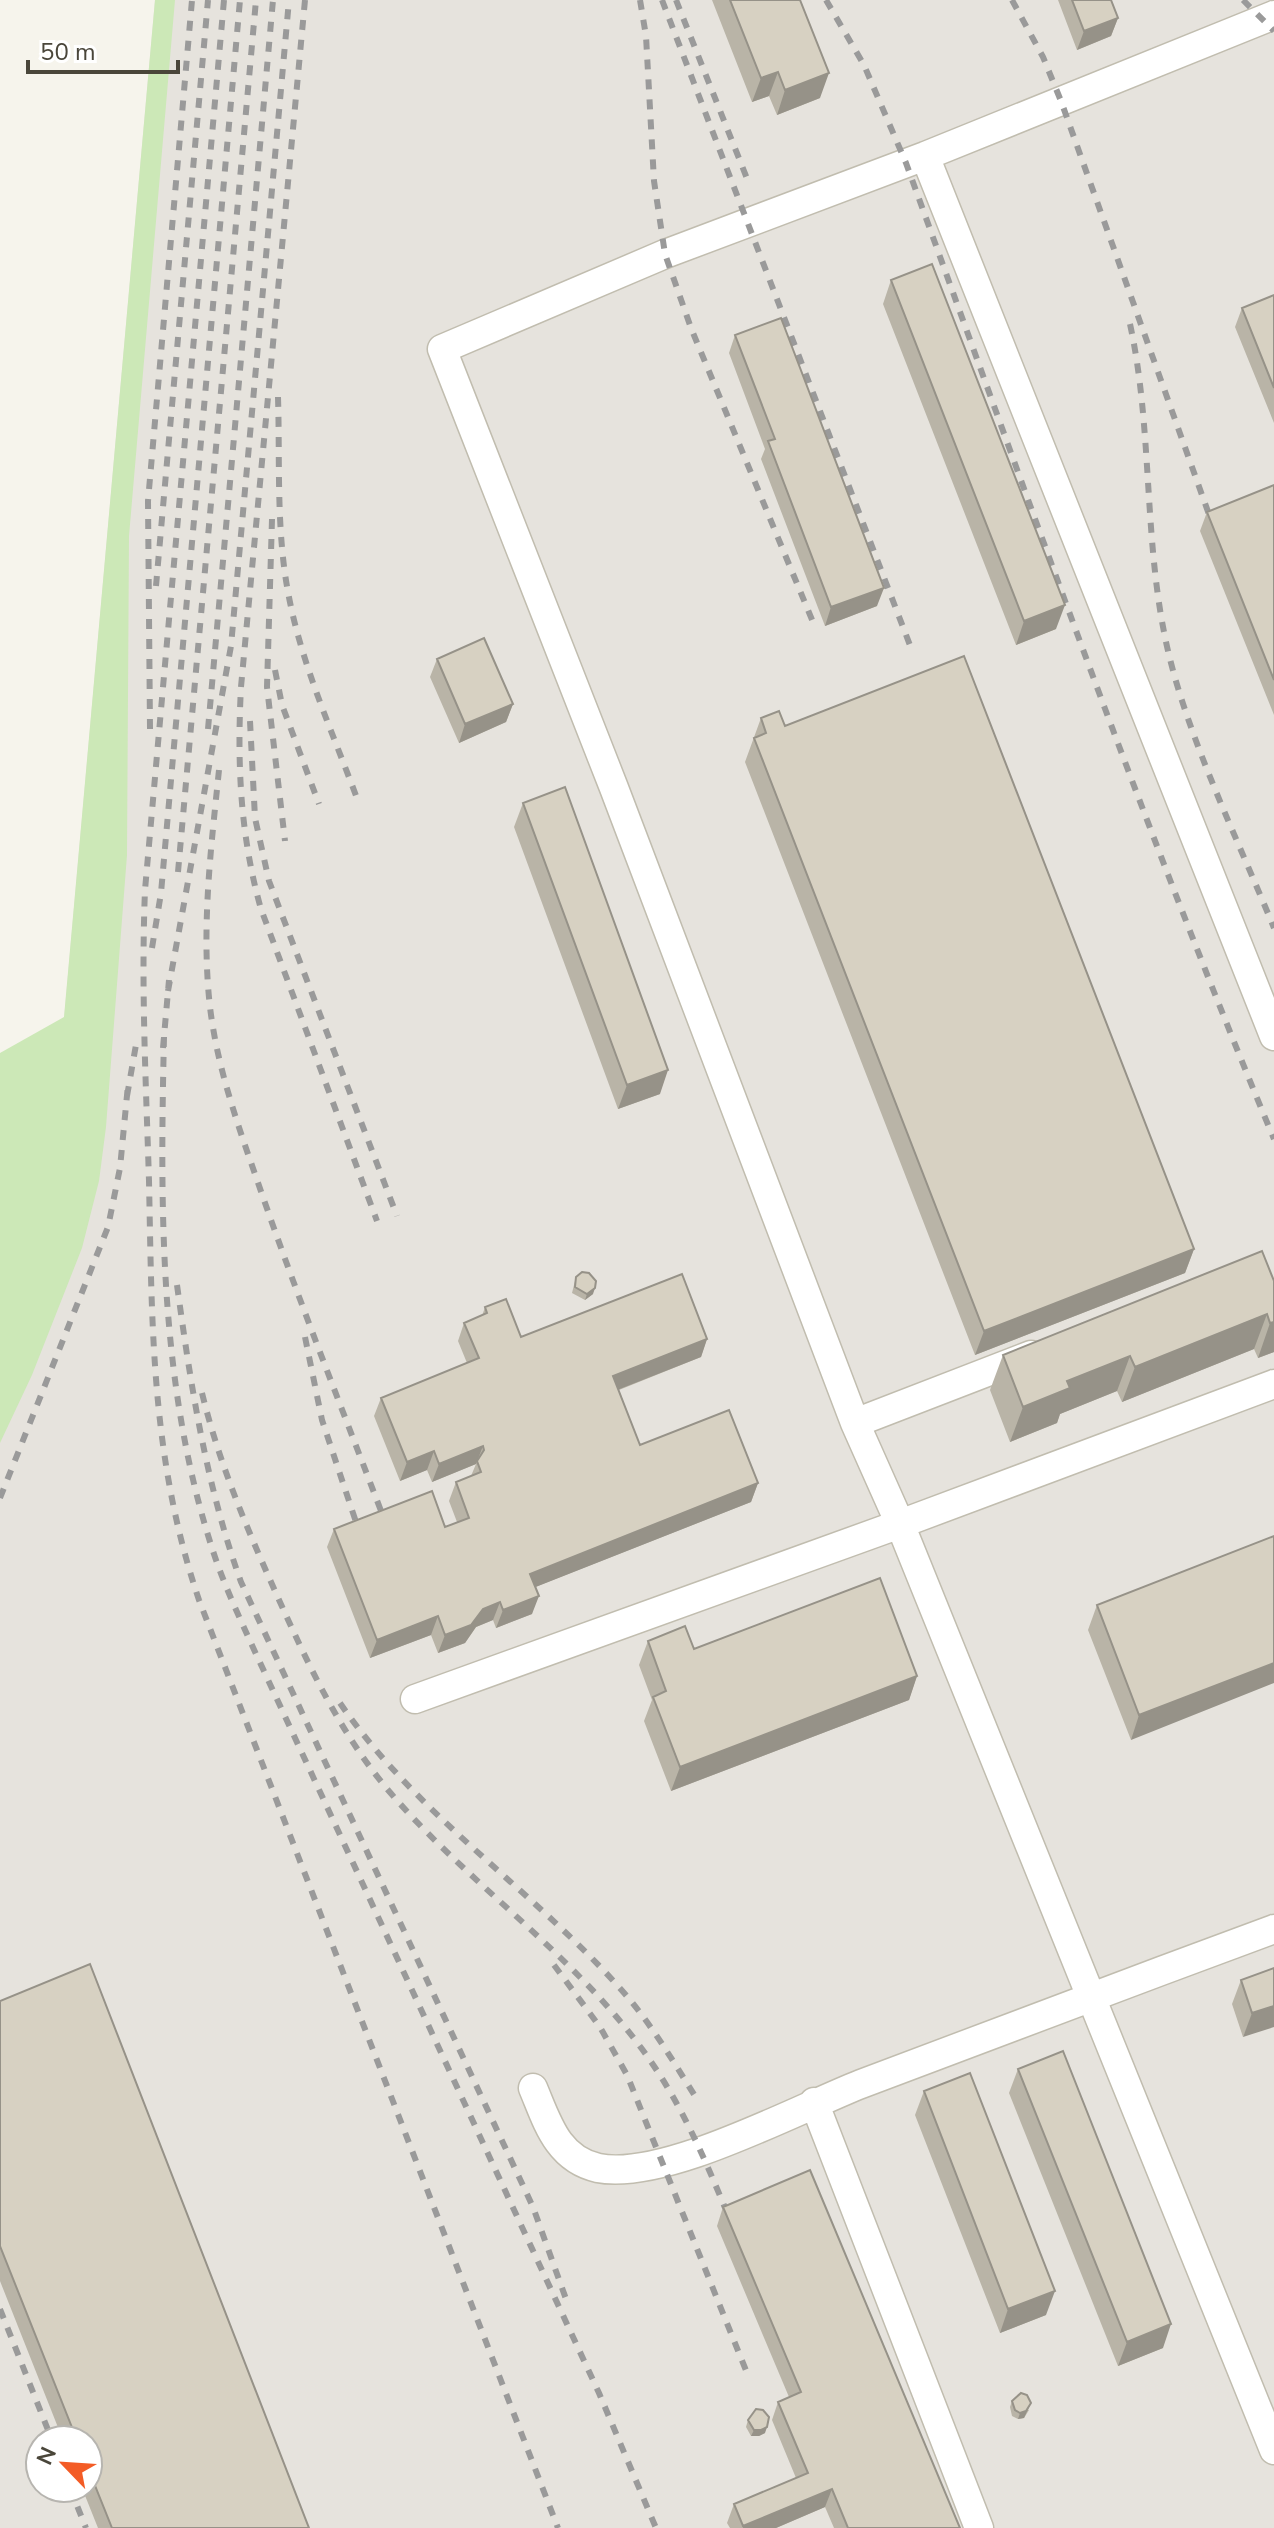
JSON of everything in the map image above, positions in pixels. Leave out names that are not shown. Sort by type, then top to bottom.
[{"type":"lane","points":[[1274,15],[925,156],[665,254],[442,349],[609,774],[855,1423],[900,1524],[1274,2450]]},
{"type":"lane","points":[[925,156],[1274,1036]]},
{"type":"lane","points":[[855,1423],[1058,1345]]},
{"type":"lane","points":[[415,1699],[900,1524],[1274,1384]]},
{"type":"lane","points":[[533,2088],[562,2149],[591,2166],[620,2170],[642,2167],[701,2150],[814,2102],[1274,1929]]},
{"type":"lane","points":[[814,2102],[979,2528]]},
{"type":"shaded area","points":[[155,0],[1274,0],[1274,2528],[0,2528],[0,1347],[45,1232]]},
{"type":"green space","points":[[155,0],[175,0],[129,536],[127,855],[106,1127],[99,1181],[82,1248],[32,1375],[0,1443],[0,1053],[64,1017]]},
{"type":"building","points":[[730,0],[800,0],[829,73],[785,90],[778,72],[761,78]]},
{"type":"building","points":[[1072,0],[1111,0],[1118,18],[1084,31]]},
{"type":"building","points":[[932,264],[1065,605],[1024,621],[891,280]]},
{"type":"building","points":[[1274,295],[1274,388],[1242,308]]},
{"type":"building","points":[[781,318],[884,588],[831,607],[768,441],[775,439],[735,335]]},
{"type":"building","points":[[1274,485],[1274,680],[1207,512]]},
{"type":"building","points":[[484,638],[513,704],[465,724],[437,659]]},
{"type":"building","points":[[964,656],[1194,1249],[984,1331],[754,738],[766,733],[761,718],[779,711],[785,726]]},
{"type":"building","points":[[565,787],[668,1070],[627,1085],[523,803]]},
{"type":"building","points":[[1262,1251],[1274,1281],[1274,1322],[1270,1323],[1267,1314],[1135,1367],[1130,1356],[1067,1381],[1070,1388],[1023,1407],[1003,1355]]},
{"type":"building","points":[[582,1272],[589,1273],[596,1281],[595,1288],[587,1294],[575,1287],[576,1277]]},
{"type":"building","points":[[682,1274],[707,1339],[613,1376],[640,1445],[729,1410],[758,1483],[530,1574],[539,1596],[503,1610],[500,1602],[483,1609],[471,1625],[445,1635],[438,1616],[377,1640],[334,1529],[432,1491],[445,1527],[469,1518],[456,1482],[481,1472],[477,1461],[484,1450],[483,1446],[439,1464],[434,1451],[407,1462],[381,1398],[479,1358],[464,1323],[487,1313],[485,1307],[506,1299],[521,1337]]},
{"type":"building","points":[[1274,1536],[1274,1663],[1139,1715],[1097,1605]]},
{"type":"building","points":[[880,1578],[917,1676],[680,1767],[653,1697],[666,1691],[648,1641],[685,1626],[694,1649]]},
{"type":"building","points":[[90,1964],[309,2528],[112,2528],[102,2504],[104,2424],[71,2424],[0,2246],[0,2001]]},
{"type":"building","points":[[1274,1968],[1274,2006],[1252,2013],[1241,1980]]},
{"type":"building","points":[[1063,2051],[1171,2324],[1127,2342],[1018,2069]]},
{"type":"building","points":[[970,2073],[1055,2291],[1008,2309],[924,2091]]},
{"type":"building","points":[[810,2170],[960,2528],[848,2528],[832,2489],[743,2526],[734,2504],[808,2473],[778,2402],[801,2392],[723,2207]]},
{"type":"building","points":[[1021,2393],[1027,2395],[1031,2403],[1026,2411],[1020,2413],[1015,2410],[1012,2401]]},
{"type":"building","points":[[756,2409],[763,2410],[769,2417],[767,2427],[761,2430],[754,2430],[748,2420]]},
{"type":"railway","points":[[150,729],[148,501],[192,0]]},
{"type":"railway","points":[[156,586],[208,0]]},
{"type":"railway","points":[[224,0],[145,890],[144,999],[151,1288],[163,1444],[171,1496],[199,1600],[558,2528]]},
{"type":"railway","points":[[152,948],[161,893],[240,0]]},
{"type":"railway","points":[[178,872],[256,0]]},
{"type":"railway","points":[[208,729],[273,0]]},
{"type":"railway","points":[[168,991],[231,646],[289,0]]},
{"type":"railway","points":[[305,0],[241,687],[239,743],[242,799],[248,854],[261,909],[377,1221]]},
{"type":"railway","points":[[640,0],[646,36],[654,181],[665,254],[691,328],[815,627]]},
{"type":"railway","points":[[662,0],[913,653]]},
{"type":"railway","points":[[676,0],[748,181]]},
{"type":"railway","points":[[826,0],[864,65],[906,163],[1130,775],[1274,1139]]},
{"type":"railway","points":[[1012,0],[1043,57],[1061,101],[1216,534]]},
{"type":"railway","points":[[1243,0],[1274,31]]},
{"type":"railway","points":[[1130,324],[1142,401],[1153,555],[1172,668],[1197,743],[1274,928]]},
{"type":"railway","points":[[278,397],[280,519],[288,592],[309,672],[358,801]]},
{"type":"railway","points":[[272,519],[267,687],[285,841]]},
{"type":"railway","points":[[275,670],[282,705],[319,804]]},
{"type":"railway","points":[[250,721],[255,818],[269,881],[397,1216]]},
{"type":"railway","points":[[219,770],[206,948],[210,1007],[219,1056],[239,1128],[278,1241],[386,1524]]},
{"type":"railway","points":[[163,1048],[169,980]]},
{"type":"railway","points":[[164,1037],[162,1166],[173,1361],[195,1489],[213,1551],[250,1641],[599,2393],[656,2528]]},
{"type":"railway","points":[[127,1096],[137,1039]]},
{"type":"railway","points":[[0,1498],[108,1227],[120,1168],[128,1085]]},
{"type":"railway","points":[[177,1285],[209,1472],[241,1582],[533,2207],[566,2299]]},
{"type":"railway","points":[[305,1337],[322,1420],[360,1534]]},
{"type":"railway","points":[[202,1393],[225,1469],[254,1542],[312,1669],[354,1744],[418,1824],[583,1980],[642,2049],[680,2110],[730,2220]]},
{"type":"railway","points":[[340,1703],[403,1780],[584,1950],[618,1986],[650,2026],[695,2096]]},
{"type":"railway","points":[[554,1965],[600,2027],[627,2075],[747,2373]]},
{"type":"railway","points":[[0,2309],[46,2424]]},
{"type":"railway","points":[[76,2504],[86,2528]]}]
